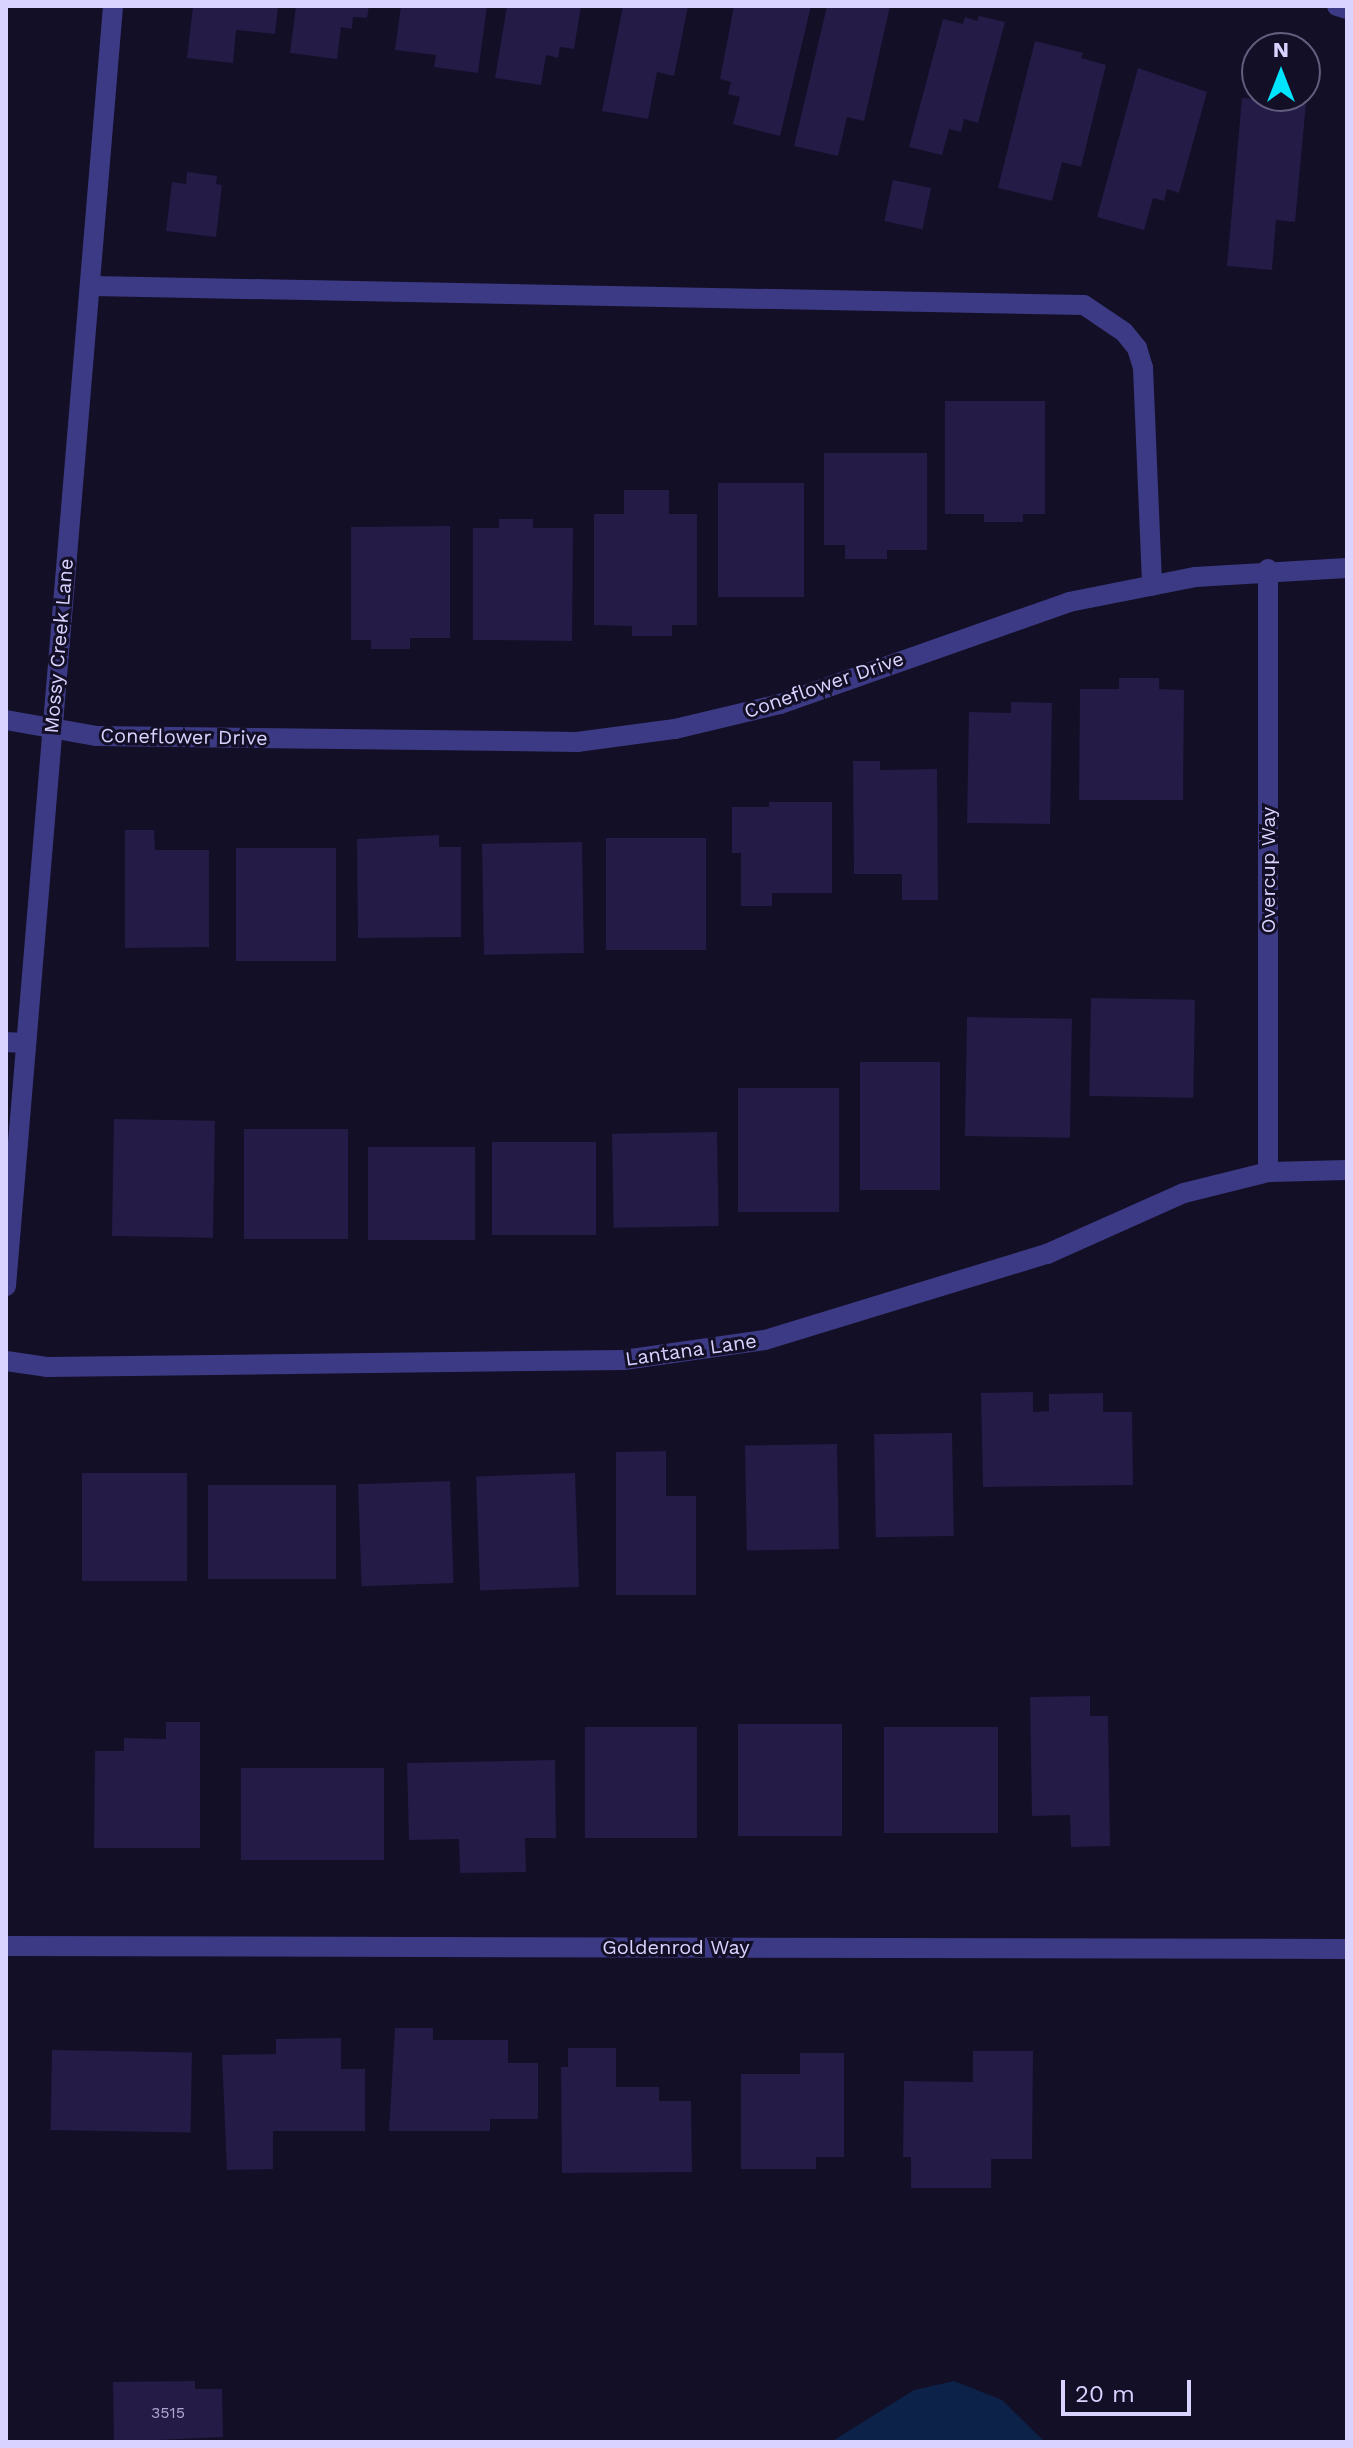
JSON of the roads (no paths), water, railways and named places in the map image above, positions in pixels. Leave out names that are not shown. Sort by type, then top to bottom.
[{"type":"street","name":"Mossy Creek Lane","points":[[6,1286],[14,1043],[52,728],[93,286],[113,6]]},
{"type":"street","points":[[1337,6],[1347,9]]},
{"type":"street","points":[[93,286],[1084,305],[1124,332],[1137,348],[1143,368],[1152,586]]},
{"type":"street","name":"Coneflower Drive","points":[[6,720],[96,736],[591,740],[675,729],[780,704],[989,627],[1069,602],[1268,569],[1347,568]]},
{"type":"street","name":"Overcup Way","points":[[1268,569],[1268,1172]]},
{"type":"street","name":"Lantana Lane","points":[[6,1361],[47,1367],[624,1360],[765,1340],[1047,1254],[1184,1193],[1268,1172],[1347,1170]]},
{"type":"street","name":"Goldenrod Way","points":[[6,1946],[1347,1949]]},
{"type":"water","points":[[954,2381],[1002,2400],[1045,2442],[831,2442],[914,2390]]}]
